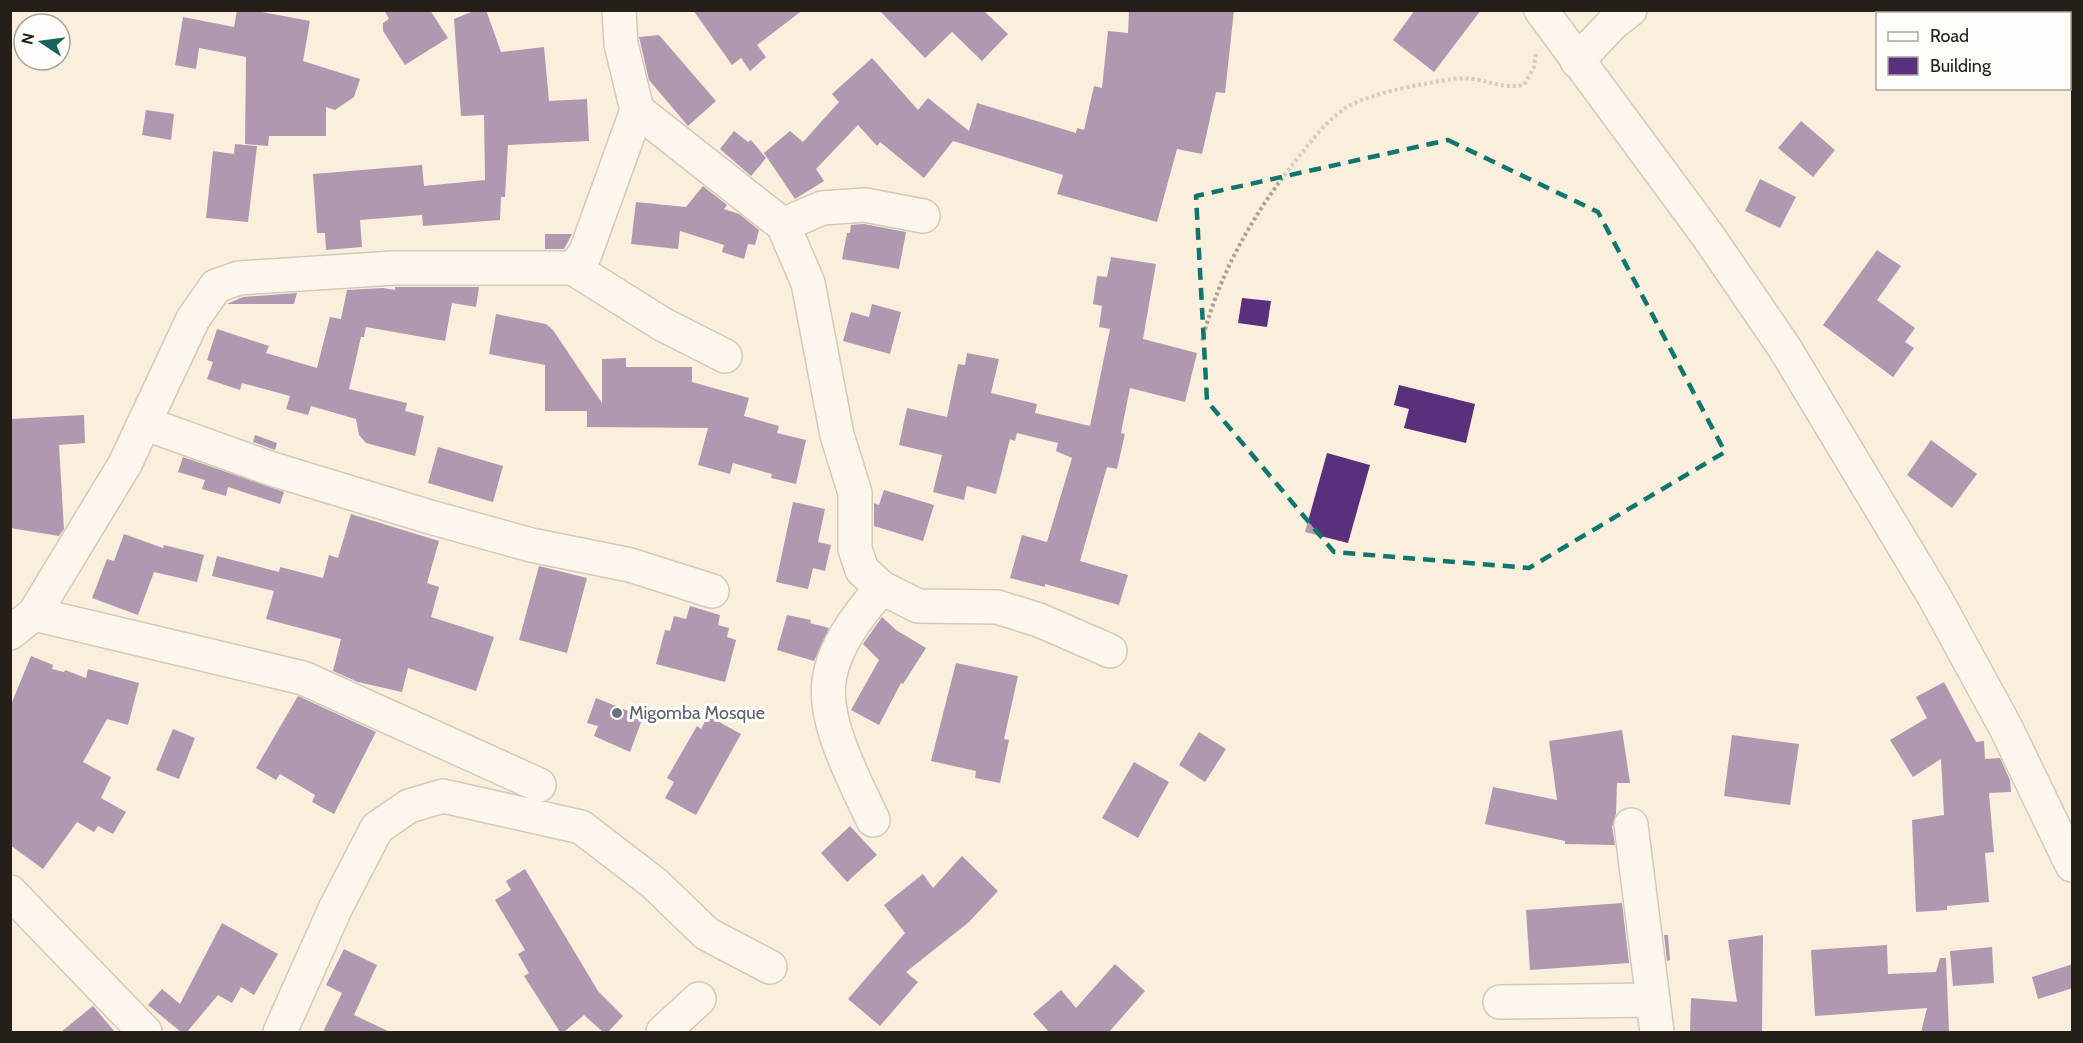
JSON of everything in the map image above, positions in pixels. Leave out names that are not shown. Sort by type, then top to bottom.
[{"type":"street","points":[[573,268],[585,254],[637,110],[621,44],[619,10]]},
{"type":"street","points":[[1541,10],[1708,236],[1784,347],[1939,606],[2006,728],[2073,865]]},
{"type":"street","points":[[1577,61],[1613,23],[1630,10]]},
{"type":"street","points":[[637,110],[783,225],[808,283],[837,435],[855,493],[855,549],[862,570],[882,588],[918,606],[997,607],[1039,620],[1110,651]]},
{"type":"street","points":[[783,225],[822,208],[865,205],[923,216]]},
{"type":"street","points":[[540,785],[303,678],[22,623],[125,464],[193,320],[216,286],[239,278],[394,268],[573,268],[662,324],[725,356]]},
{"type":"street","points":[[144,423],[259,464],[430,517],[531,544],[630,565],[712,591]]},
{"type":"street","points":[[873,820],[837,733],[828,697],[830,674],[842,645],[866,606],[882,588]]},
{"type":"street","points":[[280,1032],[336,907],[377,828],[409,806],[443,796],[580,826],[654,883],[707,934],[770,967]]},
{"type":"street","points":[[1631,825],[1657,1032]]},
{"type":"street","points":[[10,892],[145,1032]]},
{"type":"street","points":[[663,1032],[699,999]]},
{"type":"street","points":[[1500,1002],[1653,1000]]},
{"type":"path","points":[[1202,341],[1211,304],[1243,236],[1282,176],[1319,132],[1346,108],[1364,100],[1453,79],[1475,77],[1509,88],[1524,85],[1534,67],[1536,50]]},
{"type":"highlighted area","points":[[1448,140],[1598,212],[1725,452],[1529,568],[1334,552],[1207,401],[1196,196]]},
{"type":"building","points":[[237,10],[252,10],[310,21],[303,61],[360,79],[354,97],[335,110],[326,107],[326,136],[269,136],[268,146],[245,144],[246,57],[199,48],[196,69],[175,65],[183,17],[234,27]]},
{"type":"building","points":[[384,10],[430,10],[448,38],[405,65],[383,31],[383,23],[389,19]]},
{"type":"building","points":[[476,10],[486,10],[501,52],[544,47],[549,101],[587,99],[589,141],[508,145],[505,197],[501,197],[500,220],[423,226],[422,215],[360,220],[362,247],[326,250],[325,233],[317,233],[313,174],[422,165],[424,186],[485,180],[484,115],[461,116],[454,19]]},
{"type":"building","points":[[693,10],[803,10],[757,45],[766,57],[750,71],[741,58],[732,65]]},
{"type":"building","points":[[879,10],[983,10],[1008,34],[982,61],[952,32],[925,58]]},
{"type":"building","points":[[1129,10],[1234,10],[1225,93],[1216,92],[1202,154],[1177,149],[1157,222],[1057,194],[1063,175],[953,141],[924,178],[880,142],[877,146],[858,125],[816,169],[824,181],[795,199],[764,153],[790,131],[803,142],[839,102],[832,94],[872,58],[918,110],[928,98],[969,131],[977,103],[1076,133],[1077,128],[1084,130],[1094,86],[1102,88],[1108,31],[1128,33]]},
{"type":"building","points":[[1415,10],[1481,10],[1434,72],[1393,40]]},
{"type":"building","points":[[659,35],[716,101],[688,126],[649,80],[639,37]]},
{"type":"building","points":[[146,110],[174,114],[171,140],[142,135]]},
{"type":"building","points":[[1801,121],[1835,150],[1813,177],[1778,148]]},
{"type":"building","points":[[734,131],[748,142],[751,140],[766,158],[751,176],[720,149]]},
{"type":"building","points":[[235,144],[257,146],[248,222],[206,218],[213,151],[234,154]]},
{"type":"building","points":[[1760,179],[1796,197],[1780,228],[1745,211]]},
{"type":"building","points":[[703,186],[727,205],[724,209],[739,214],[759,230],[755,245],[748,244],[744,259],[722,252],[724,245],[680,231],[678,249],[631,244],[636,202],[686,207]]},
{"type":"building","points":[[864,224],[906,232],[899,269],[842,259],[847,233],[850,233],[851,225]]},
{"type":"building","points":[[545,234],[572,234],[564,249],[545,249]]},
{"type":"building","points":[[1877,250],[1901,266],[1877,300],[1915,328],[1905,342],[1914,348],[1893,377],[1823,325]]},
{"type":"building","points":[[1111,257],[1156,264],[1143,339],[1197,353],[1185,402],[1130,388],[1121,433],[1125,434],[1117,469],[1107,467],[1080,561],[1128,575],[1119,605],[1045,584],[1045,587],[1010,578],[1022,535],[1047,542],[1072,458],[1056,451],[1058,443],[1017,433],[1015,441],[1010,439],[996,494],[967,486],[964,500],[933,492],[942,455],[899,445],[907,408],[947,417],[958,364],[965,365],[967,353],[999,359],[991,393],[1037,404],[1035,413],[1090,426],[1110,329],[1099,327],[1102,306],[1093,304],[1097,276],[1107,277]]},
{"type":"building","points":[[395,287],[479,287],[476,307],[452,303],[445,341],[366,327],[364,337],[361,337],[349,389],[407,403],[405,411],[424,416],[415,456],[366,443],[359,435],[356,419],[311,406],[308,415],[286,409],[290,396],[242,383],[240,390],[207,379],[213,362],[207,360],[217,329],[269,346],[266,353],[317,368],[330,317],[341,319],[347,290],[383,288],[395,290]]},
{"type":"building","points":[[297,293],[294,304],[227,304],[243,297]]},
{"type":"building","points":[[1242,298],[1271,301],[1267,327],[1238,323]]},
{"type":"building","points":[[872,304],[901,312],[890,354],[843,341],[851,312],[869,317]]},
{"type":"building","points":[[496,314],[546,324],[553,330],[602,403],[602,359],[626,358],[626,367],[692,367],[692,382],[749,398],[744,416],[779,426],[777,433],[806,440],[796,484],[771,478],[772,474],[733,463],[730,474],[698,465],[708,428],[587,427],[587,411],[545,411],[545,365],[489,354]]},
{"type":"building","points":[[1399,385],[1475,404],[1466,443],[1404,428],[1409,409],[1394,405]]},
{"type":"building","points":[[84,415],[85,443],[59,445],[64,529],[59,536],[10,528],[10,419]]},
{"type":"building","points":[[255,435],[277,443],[275,450],[253,442]]},
{"type":"building","points":[[1931,440],[1977,474],[1952,508],[1907,475]]},
{"type":"building","points":[[438,447],[503,466],[493,502],[428,483]]},
{"type":"building","points":[[1327,453],[1370,465],[1348,543],[1305,532]]},
{"type":"building","points":[[183,457],[284,492],[280,504],[228,487],[226,496],[202,489],[205,480],[178,472]]},
{"type":"building","points":[[884,490],[934,505],[923,541],[874,526],[874,503],[879,505]]},
{"type":"building","points":[[793,502],[825,509],[818,542],[831,545],[825,571],[813,568],[808,589],[776,582]]},
{"type":"building","points":[[351,514],[439,541],[427,583],[439,587],[431,617],[494,637],[476,691],[408,668],[402,692],[358,682],[333,671],[341,639],[266,619],[274,591],[212,576],[217,556],[279,572],[280,567],[323,578],[329,555],[338,558]]},
{"type":"building","points":[[124,534],[163,548],[164,545],[204,555],[197,582],[154,572],[138,615],[92,598],[107,559],[114,561]]},
{"type":"building","points":[[539,566],[587,578],[567,653],[519,640]]},
{"type":"building","points":[[690,606],[720,615],[718,625],[729,628],[727,637],[736,640],[725,682],[656,664],[665,630],[670,631],[674,616],[686,619]]},
{"type":"building","points":[[787,615],[811,620],[810,623],[829,628],[814,661],[777,650]]},
{"type":"building","points":[[882,617],[896,630],[926,648],[903,684],[901,683],[879,725],[851,710],[879,660],[863,644]]},
{"type":"building","points":[[31,656],[53,665],[52,669],[64,672],[65,670],[86,678],[88,669],[139,683],[128,725],[107,719],[83,762],[111,777],[101,798],[126,812],[113,834],[98,826],[94,832],[77,822],[43,869],[10,845],[10,707]]},
{"type":"building","points":[[956,663],[1018,676],[1004,739],[1009,740],[1000,783],[975,778],[976,771],[931,761]]},
{"type":"building","points":[[1944,682],[1976,742],[1984,741],[1985,759],[2000,758],[2010,780],[2011,792],[1989,793],[1994,852],[1985,853],[1989,902],[1947,906],[1947,910],[1916,912],[1912,820],[1944,815],[1941,759],[1913,777],[1890,740],[1927,718],[1916,697]]},
{"type":"building","points":[[298,696],[376,732],[334,814],[312,802],[315,795],[280,774],[276,780],[256,768]]},
{"type":"building","points":[[596,698],[643,717],[630,752],[594,736],[598,726],[587,723]]},
{"type":"building","points":[[708,716],[741,734],[696,815],[665,798],[674,782],[667,778],[697,726],[701,729]]},
{"type":"building","points":[[173,729],[195,738],[179,779],[156,770]]},
{"type":"building","points":[[1622,730],[1630,783],[1617,783],[1616,814],[1612,827],[1615,845],[1565,844],[1565,841],[1485,824],[1493,787],[1557,800],[1549,741]]},
{"type":"building","points":[[1199,732],[1226,749],[1205,782],[1179,765]]},
{"type":"building","points":[[1732,735],[1799,744],[1790,805],[1724,796]]},
{"type":"building","points":[[1134,762],[1169,782],[1138,838],[1102,818]]},
{"type":"building","points":[[850,826],[877,855],[847,882],[821,853]]},
{"type":"building","points":[[962,856],[998,891],[969,922],[906,972],[918,982],[880,1026],[848,999],[905,933],[884,905],[923,874],[933,888]]},
{"type":"building","points":[[525,869],[598,991],[623,1016],[608,1032],[603,1032],[584,1015],[564,1032],[560,1032],[524,976],[529,973],[518,954],[525,950],[495,900],[511,890],[506,881]]},
{"type":"building","points":[[1622,903],[1629,963],[1530,970],[1526,910]]},
{"type":"building","points":[[222,923],[278,954],[254,995],[241,987],[232,1003],[218,995],[187,1032],[181,1032],[148,1005],[162,989],[180,1004]]},
{"type":"building","points":[[1664,935],[1668,935],[1670,960],[1667,961]]},
{"type":"building","points":[[1763,935],[1762,1032],[1690,1032],[1691,998],[1737,1002],[1728,940]]},
{"type":"building","points":[[1887,945],[1888,974],[1936,972],[1940,958],[1946,958],[1949,1032],[1921,1032],[1927,1008],[1815,1016],[1811,950]]},
{"type":"building","points":[[1992,947],[1994,983],[1953,986],[1950,951]]},
{"type":"building","points":[[344,949],[377,965],[354,1015],[390,1032],[323,1032],[342,993],[326,985]]},
{"type":"building","points":[[1115,964],[1145,991],[1109,1032],[1049,1032],[1033,1014],[1061,990],[1076,1008]]},
{"type":"building","points":[[2073,964],[2073,988],[2038,999],[2032,977]]},
{"type":"building","points":[[93,1006],[115,1032],[61,1032]]},
{"type":"place","name":"Migomba Mosque","points":[[617,713]]}]
